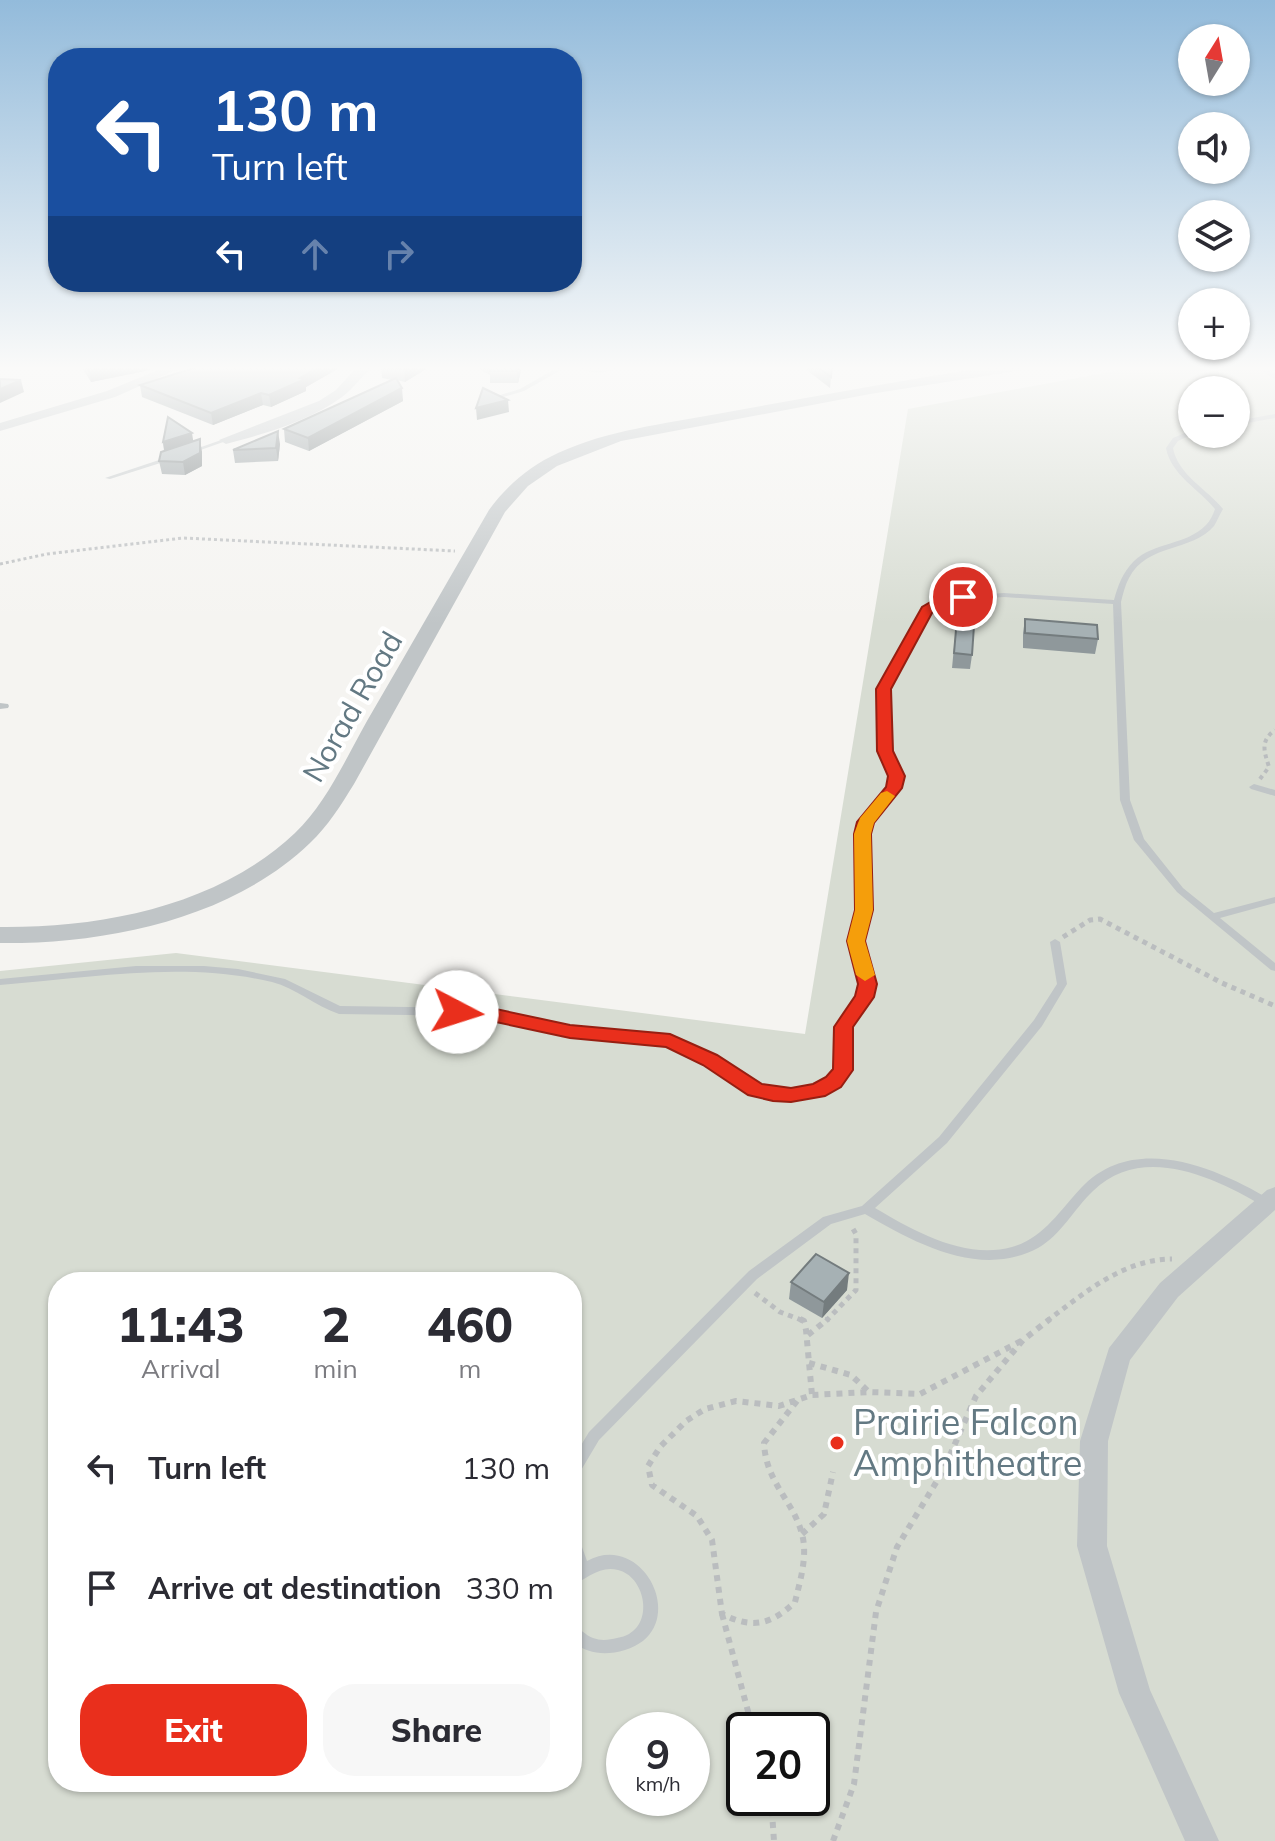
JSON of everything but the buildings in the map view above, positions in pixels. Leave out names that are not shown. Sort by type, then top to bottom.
[{"type":"street","name":"Norad Road","points":[[0,935],[104,928],[159,914],[200,902],[237,885],[277,860],[312,828],[336,795],[505,498],[535,471],[573,452]]},
{"type":"street","points":[[1202,1841],[1135,1693],[1092,1546],[1094,1441],[1118,1356],[1169,1290],[1271,1199]]},
{"type":"lane","points":[[108,478],[189,452]]},
{"type":"lane","points":[[1170,452],[1169,459],[1175,468],[1213,499],[1219,509],[1215,522],[1204,532],[1144,554],[1129,567],[1121,582],[1117,602],[1125,800],[1139,840],[1180,890],[1275,968]]},
{"type":"lane","points":[[0,982],[152,967],[214,970],[277,980],[317,1003],[339,1010],[477,1012],[570,1032],[670,1040],[710,1060],[755,1090],[791,1095],[817,1091],[833,1082],[843,1070],[843,1027],[865,997],[867,984],[856,941],[864,910],[863,834],[866,822],[894,788],[897,776],[885,751],[883,689],[921,618],[934,604],[963,597],[1034,595],[1117,602]]},
{"type":"lane","points":[[1254,787],[1275,793]]},
{"type":"lane","points":[[1212,917],[1275,900]]},
{"type":"lane","points":[[582,1456],[594,1436],[744,1284],[827,1220],[866,1209],[943,1140],[1038,1023],[1062,984],[1055,942]]},
{"type":"lane","points":[[866,1209],[913,1237],[946,1249],[974,1254],[1030,1246],[1048,1233],[1101,1177],[1122,1167],[1173,1164],[1204,1171],[1271,1199]]},
{"type":"lane","points":[[582,1571],[611,1561],[629,1567],[648,1584],[653,1609],[641,1634],[623,1645],[599,1647],[582,1638]]},
{"type":"path","points":[[0,564],[47,554],[183,538],[473,551]]},
{"type":"path","points":[[1254,787],[1269,767],[1263,746],[1267,736],[1275,730]]},
{"type":"path","points":[[1055,942],[1090,920],[1100,919],[1222,983],[1275,1006]]},
{"type":"path","points":[[808,1335],[834,1315],[856,1290],[856,1234],[844,1215]]},
{"type":"path","points":[[748,1712],[722,1614],[712,1540],[697,1516],[652,1485],[648,1466],[660,1447],[686,1421],[705,1409],[736,1401],[779,1406],[812,1395],[869,1392],[920,1394],[1023,1340],[1092,1287],[1128,1268],[1161,1259],[1203,1260]]},
{"type":"path","points":[[744,1284],[780,1312],[804,1321],[808,1335],[808,1363],[815,1378],[812,1395]]},
{"type":"path","points":[[833,1841],[854,1784],[876,1612],[897,1547],[943,1471],[976,1396],[1023,1340]]},
{"type":"path","points":[[808,1363],[852,1375],[864,1382],[869,1392]]},
{"type":"path","points":[[722,1614],[745,1626],[766,1624],[795,1602],[803,1565],[802,1534],[765,1464],[764,1443],[797,1401]]},
{"type":"path","points":[[802,1534],[821,1523],[829,1503],[833,1472]]},
{"type":"path","points":[[772,1816],[774,1841]]},
{"type":"shaded area","points":[[901,452],[1275,452],[1275,1841],[0,1841],[0,971],[176,953],[805,1034]]},
{"type":"slow traffic","points":[[865,975],[856,941],[864,910],[863,834],[866,822],[887,796]]},
{"type":"place","name":"Prairie Falcon Amphitheatre","points":[[837,1443]]},
{"type":"route","points":[[457,1012],[506,1017],[570,1032],[670,1040],[710,1060],[755,1090],[773,1094],[817,1091],[833,1082],[843,1070],[846,1044],[843,1027],[865,997],[867,984],[856,941],[864,910],[863,834],[866,822],[894,788],[897,776],[885,751],[883,689],[927,610],[946,599],[963,597]]}]
